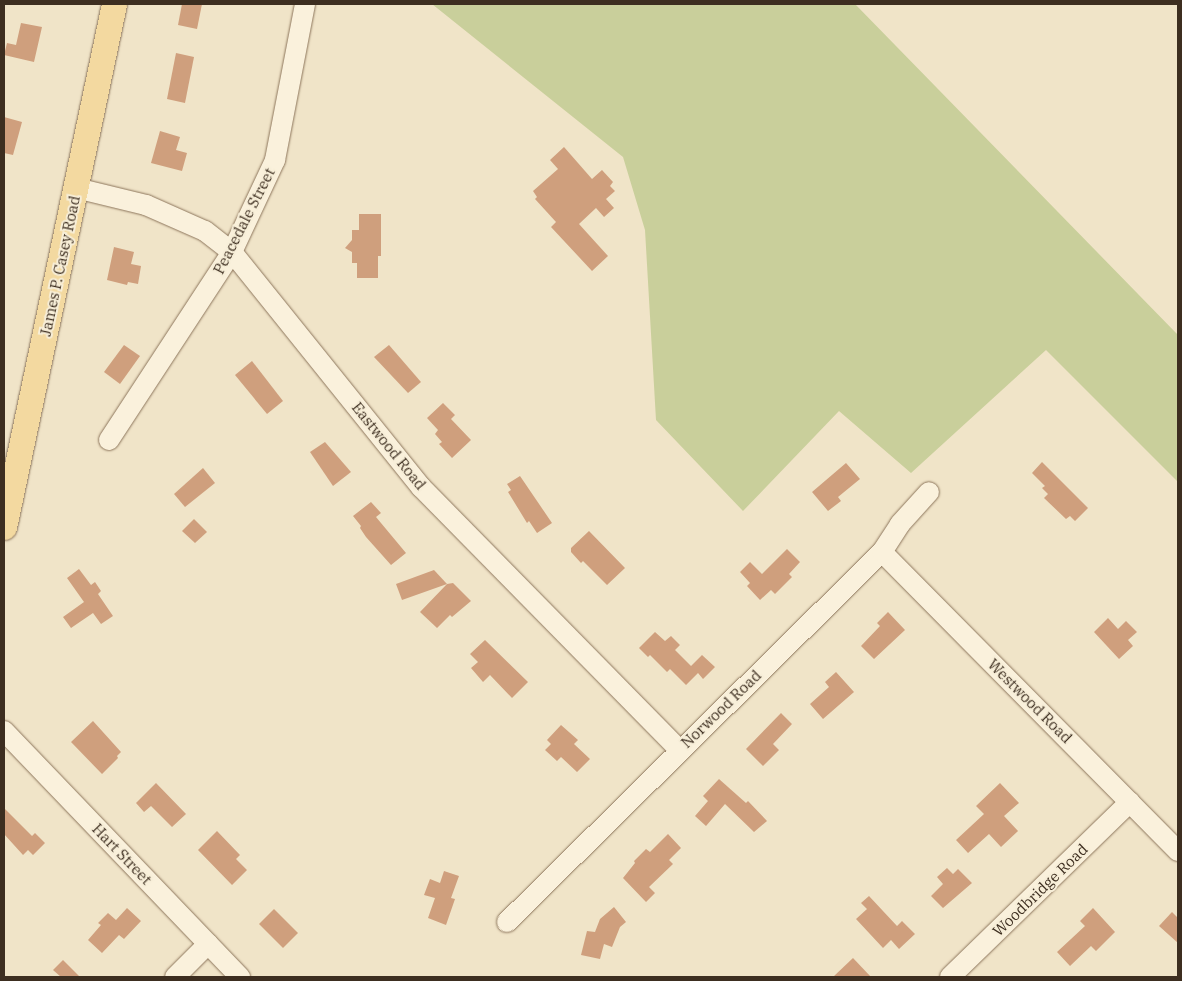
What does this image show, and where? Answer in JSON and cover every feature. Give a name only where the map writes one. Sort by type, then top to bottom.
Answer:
[{"type":"main road","name":"James P. Casey Road","points":[[4,527],[114,4]]},
{"type":"street","name":"Peacedale Street","points":[[109,440],[232,252],[275,160],[305,4]]},
{"type":"street","name":"Eastwood Road","points":[[76,188],[146,205],[206,232],[232,252],[422,487],[679,750]]},
{"type":"street","name":"Norwood Road","points":[[507,922],[679,750],[882,552],[900,524],[929,492]]},
{"type":"street","name":"Westwood Road","points":[[882,552],[1178,851]]},
{"type":"street","name":"Hart Street","points":[[4,731],[240,977]]},
{"type":"street","name":"Woodbridge Road","points":[[950,977],[1130,802]]},
{"type":"street","points":[[175,977],[208,944]]},
{"type":"green space","points":[[432,4],[855,4],[1178,335],[1178,482],[1046,350],[911,473],[839,411],[743,511],[656,420],[645,230],[623,157]]},
{"type":"building","points":[[182,4],[202,4],[197,29],[178,25]]},
{"type":"building","points":[[21,23],[42,27],[34,62],[4,55],[7,43],[16,45]]},
{"type":"building","points":[[176,53],[194,57],[185,103],[167,99]]},
{"type":"building","points":[[4,117],[22,122],[13,155],[4,153]]},
{"type":"building","points":[[160,131],[180,137],[176,150],[187,153],[182,171],[151,163]]},
{"type":"building","points":[[564,147],[592,179],[602,170],[613,182],[610,186],[615,191],[606,199],[614,208],[604,217],[596,208],[579,224],[608,256],[592,271],[551,227],[556,222],[535,199],[537,197],[533,191],[558,169],[550,160]]},
{"type":"building","points":[[359,214],[381,214],[381,256],[378,256],[378,278],[357,278],[357,263],[352,263],[352,252],[345,248],[352,240],[352,230],[359,230]]},
{"type":"building","points":[[114,247],[134,252],[131,264],[141,266],[138,284],[128,282],[127,285],[107,280]]},
{"type":"building","points":[[124,345],[140,356],[120,384],[104,372]]},
{"type":"building","points":[[389,345],[421,382],[408,393],[374,357]]},
{"type":"building","points":[[252,361],[283,401],[267,414],[235,375]]},
{"type":"building","points":[[443,403],[455,415],[451,419],[471,440],[452,458],[439,444],[442,442],[435,434],[438,430],[427,418]]},
{"type":"building","points":[[325,442],[351,472],[333,486],[310,452]]},
{"type":"building","points":[[1042,462],[1088,508],[1075,521],[1070,516],[1066,519],[1044,498],[1048,494],[1042,488],[1045,486],[1032,473]]},
{"type":"building","points":[[846,463],[860,479],[838,497],[841,501],[828,511],[812,492]]},
{"type":"building","points":[[203,468],[215,483],[185,507],[174,494]]},
{"type":"building","points":[[520,476],[552,523],[537,533],[529,521],[527,523],[508,492],[511,490],[507,484]]},
{"type":"building","points":[[371,502],[381,513],[376,517],[406,553],[391,565],[366,537],[360,528],[361,526],[353,516]]},
{"type":"building","points":[[194,519],[207,532],[195,543],[182,531]]},
{"type":"building","points":[[589,531],[625,568],[607,585],[571,552],[571,548]]},
{"type":"building","points":[[787,549],[800,562],[789,574],[792,577],[775,594],[771,590],[760,600],[747,586],[750,583],[740,572],[750,562],[762,574]]},
{"type":"building","points":[[79,569],[91,585],[95,582],[101,591],[98,594],[113,616],[101,624],[93,613],[71,628],[63,617],[84,602],[67,578]]},
{"type":"building","points":[[434,570],[447,584],[402,600],[396,584]]},
{"type":"building","points":[[453,583],[471,601],[452,617],[450,615],[437,628],[420,612],[447,584]]},
{"type":"building","points":[[888,612],[905,630],[874,659],[861,646],[880,626],[877,623]]},
{"type":"building","points":[[1108,618],[1118,629],[1126,621],[1137,632],[1128,640],[1133,646],[1119,659],[1094,632]]},
{"type":"building","points":[[655,632],[665,641],[671,636],[680,645],[675,650],[691,666],[702,655],[715,667],[703,679],[698,673],[686,685],[670,669],[667,672],[650,655],[648,657],[639,648]]},
{"type":"building","points":[[485,640],[528,682],[512,698],[490,675],[483,682],[471,668],[478,662],[470,654]]},
{"type":"building","points":[[836,672],[854,692],[823,719],[810,704],[829,687],[825,682]]},
{"type":"building","points":[[781,713],[792,724],[773,744],[779,750],[763,766],[746,749]]},
{"type":"building","points":[[93,721],[121,752],[117,756],[118,758],[102,774],[71,742]]},
{"type":"building","points":[[561,725],[578,740],[574,744],[590,759],[577,772],[561,757],[557,761],[545,750],[551,744],[547,740]]},
{"type":"building","points":[[719,779],[746,803],[748,801],[767,821],[754,832],[725,804],[706,826],[695,816],[708,801],[703,796]]},
{"type":"building","points":[[156,783],[186,814],[172,827],[151,806],[144,812],[136,803]]},
{"type":"building","points":[[1000,783],[1019,803],[1004,816],[1018,831],[1001,847],[989,834],[968,853],[956,840],[984,814],[976,806]]},
{"type":"building","points":[[4,808],[32,836],[35,833],[45,843],[33,855],[28,850],[23,855],[4,834]]},
{"type":"building","points":[[217,831],[240,855],[236,859],[247,870],[232,885],[198,850]]},
{"type":"building","points":[[668,834],[681,848],[669,860],[673,864],[649,887],[655,893],[646,902],[623,878],[635,863],[634,861],[646,849],[650,852]]},
{"type":"building","points":[[947,868],[953,874],[958,869],[972,883],[943,908],[931,896],[943,884],[937,877]]},
{"type":"building","points":[[444,871],[459,876],[451,898],[455,899],[446,925],[428,918],[435,898],[424,895],[430,879],[440,883]]},
{"type":"building","points":[[869,896],[897,926],[902,921],[915,934],[899,949],[891,940],[883,948],[856,919],[867,909],[861,903]]},
{"type":"building","points":[[614,907],[626,922],[620,927],[612,947],[604,944],[600,959],[581,955],[587,931],[595,932],[600,919]]},
{"type":"building","points":[[127,908],[141,921],[124,939],[119,935],[102,953],[88,940],[101,925],[98,923],[108,913],[116,920]]},
{"type":"building","points":[[1093,908],[1115,932],[1096,951],[1091,946],[1070,966],[1057,952],[1085,926],[1080,921]]},
{"type":"building","points":[[274,909],[298,933],[283,948],[259,924]]},
{"type":"building","points":[[1172,912],[1178,918],[1178,943],[1159,926]]},
{"type":"building","points":[[853,958],[871,977],[833,977]]},
{"type":"building","points":[[63,960],[80,977],[61,977],[53,970]]}]
